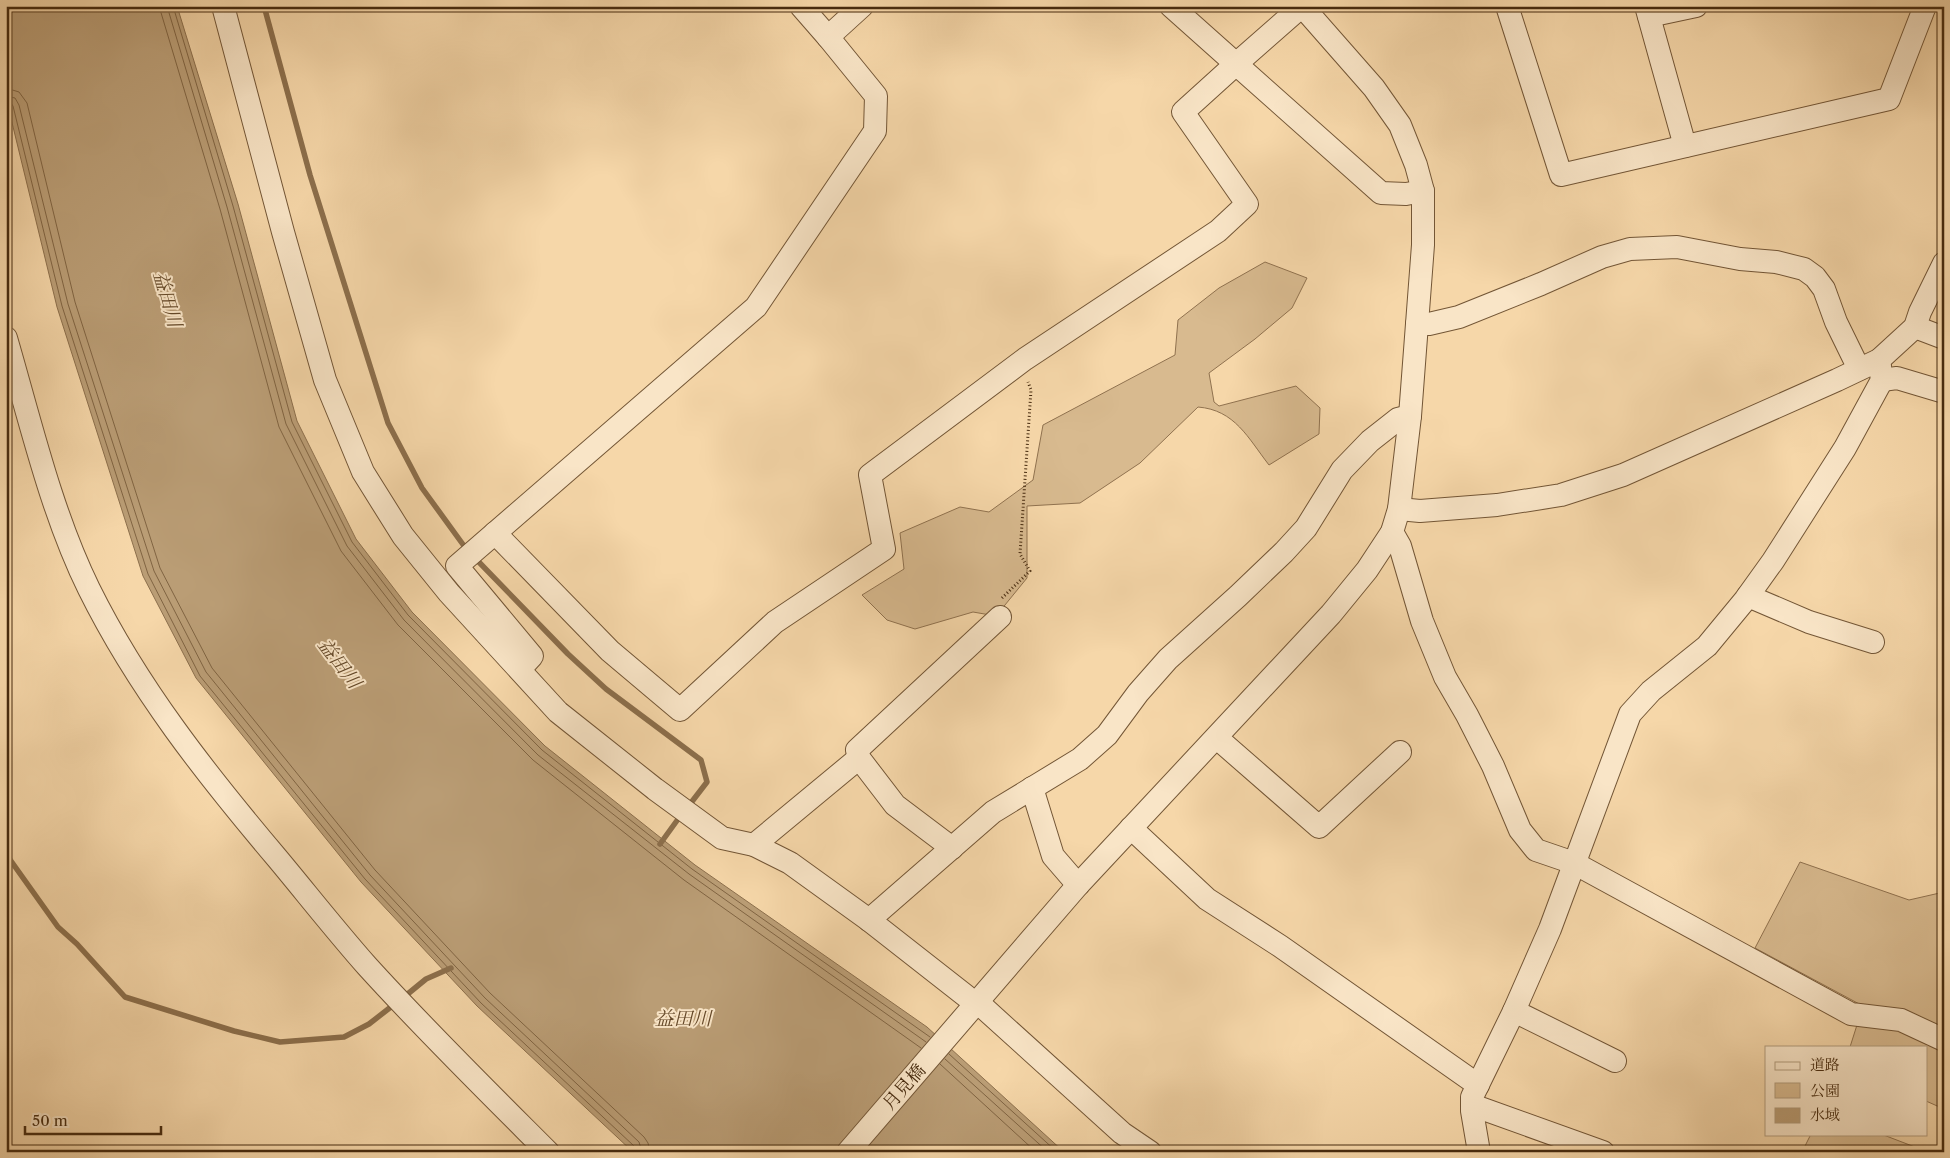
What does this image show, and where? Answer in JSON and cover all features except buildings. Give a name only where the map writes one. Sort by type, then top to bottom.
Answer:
[{"type":"street","points":[[223,6],[283,232],[325,380],[363,472],[403,536],[449,593],[558,712],[655,789],[722,838],[754,845],[790,863],[869,920],[966,996]]},
{"type":"street","points":[[520,669],[532,656],[457,566],[756,307],[875,131],[876,96],[801,6]]},
{"type":"street","points":[[828,37],[862,6]]},
{"type":"street","points":[[1171,6],[1381,193],[1406,194],[1423,191]]},
{"type":"street","points":[[495,533],[610,652],[680,710],[775,622],[884,549],[870,474],[1020,362],[1218,231],[1247,204],[1183,112],[1302,6]]},
{"type":"street","name":"月見橋","points":[[848,1152],[1078,886],[1331,614],[1367,570],[1392,532],[1398,509],[1410,416],[1423,245],[1423,191],[1416,165],[1400,125],[1374,88],[1302,6]]},
{"type":"street","points":[[1685,146],[1648,11],[1696,6]]},
{"type":"street","points":[[1508,7],[1561,175],[1889,99],[1925,6]]},
{"type":"street","points":[[1417,324],[1429,324],[1459,317],[1602,257],[1630,249],[1677,247],[1740,259],[1776,262],[1804,268],[1815,277],[1824,289],[1836,322],[1873,370],[1944,392]]},
{"type":"street","points":[[1398,509],[1420,511],[1497,505],[1561,495],[1623,475],[1873,370],[1915,328],[1920,312],[1944,263]]},
{"type":"street","points":[[1915,328],[1944,338]]},
{"type":"street","points":[[6,338],[65,534],[88,588],[128,662],[174,731],[367,966],[468,1072],[548,1152]]},
{"type":"street","points":[[1479,1152],[1475,1095],[1550,929],[1630,714],[1651,691],[1707,646],[1748,596],[1773,561],[1845,448],[1873,370]]},
{"type":"street","points":[[869,920],[993,812],[1080,759],[1107,735],[1138,693],[1168,659],[1244,589],[1306,528],[1342,470],[1370,441],[1398,419],[1410,416]]},
{"type":"street","points":[[1392,532],[1400,546],[1422,621],[1445,677],[1493,766],[1520,830],[1536,850],[1574,863],[1851,1014],[1901,1020],[1944,1040]]},
{"type":"street","points":[[1748,596],[1809,622],[1873,642]]},
{"type":"street","points":[[952,848],[895,805],[859,758],[857,750],[1000,617]]},
{"type":"street","points":[[1217,738],[1319,828],[1400,752]]},
{"type":"street","points":[[754,845],[859,758]]},
{"type":"street","points":[[1032,788],[1053,856],[1078,886]]},
{"type":"street","points":[[1131,828],[1207,899],[1280,946],[1475,1095],[1602,1152]]},
{"type":"street","points":[[985,1010],[1122,1133],[1150,1152]]},
{"type":"street","points":[[1514,1011],[1615,1061]]},
{"type":"path","points":[[1000,617],[1000,600],[1030,571],[1020,554],[1032,390],[1020,362]]},
{"type":"green space","points":[[1265,262],[1307,278],[1292,308],[1255,339],[1209,373],[1214,402],[1219,406],[1296,386],[1320,408],[1319,434],[1269,465],[1240,427],[1222,414],[1211,409],[1198,407],[1140,463],[1080,503],[1027,506],[1027,578],[996,616],[973,612],[915,629],[887,620],[862,595],[904,569],[900,533],[960,507],[989,512],[1033,480],[1043,425],[1175,355],[1178,320],[1219,288]]},
{"type":"green space","points":[[1800,862],[1909,900],[1944,892],[1944,1109],[1928,1102],[1928,1046],[1850,1046],[1863,1006],[1755,948]]},
{"type":"green space","points":[[1810,1136],[1886,1136],[1928,1152],[1802,1152]]},
{"type":"water","name":"益田川","points":[[6,6],[177,6],[238,204],[297,421],[356,539],[412,612],[545,746],[695,865],[927,1027],[1064,1152],[633,1152],[477,1006],[361,882],[196,678],[143,576],[57,307],[6,98]]},
{"type":"waterway","points":[[264,6],[310,175],[388,423],[422,488],[467,550]]},
{"type":"waterway","points":[[474,557],[568,654],[606,689],[701,760],[707,782],[687,808]]},
{"type":"waterway","points":[[660,844],[681,815]]},
{"type":"waterway","points":[[6,854],[58,927],[77,944],[125,997],[234,1031],[280,1042],[344,1037],[369,1024],[396,1003]]},
{"type":"waterway","points":[[404,997],[426,979],[451,968]]}]
